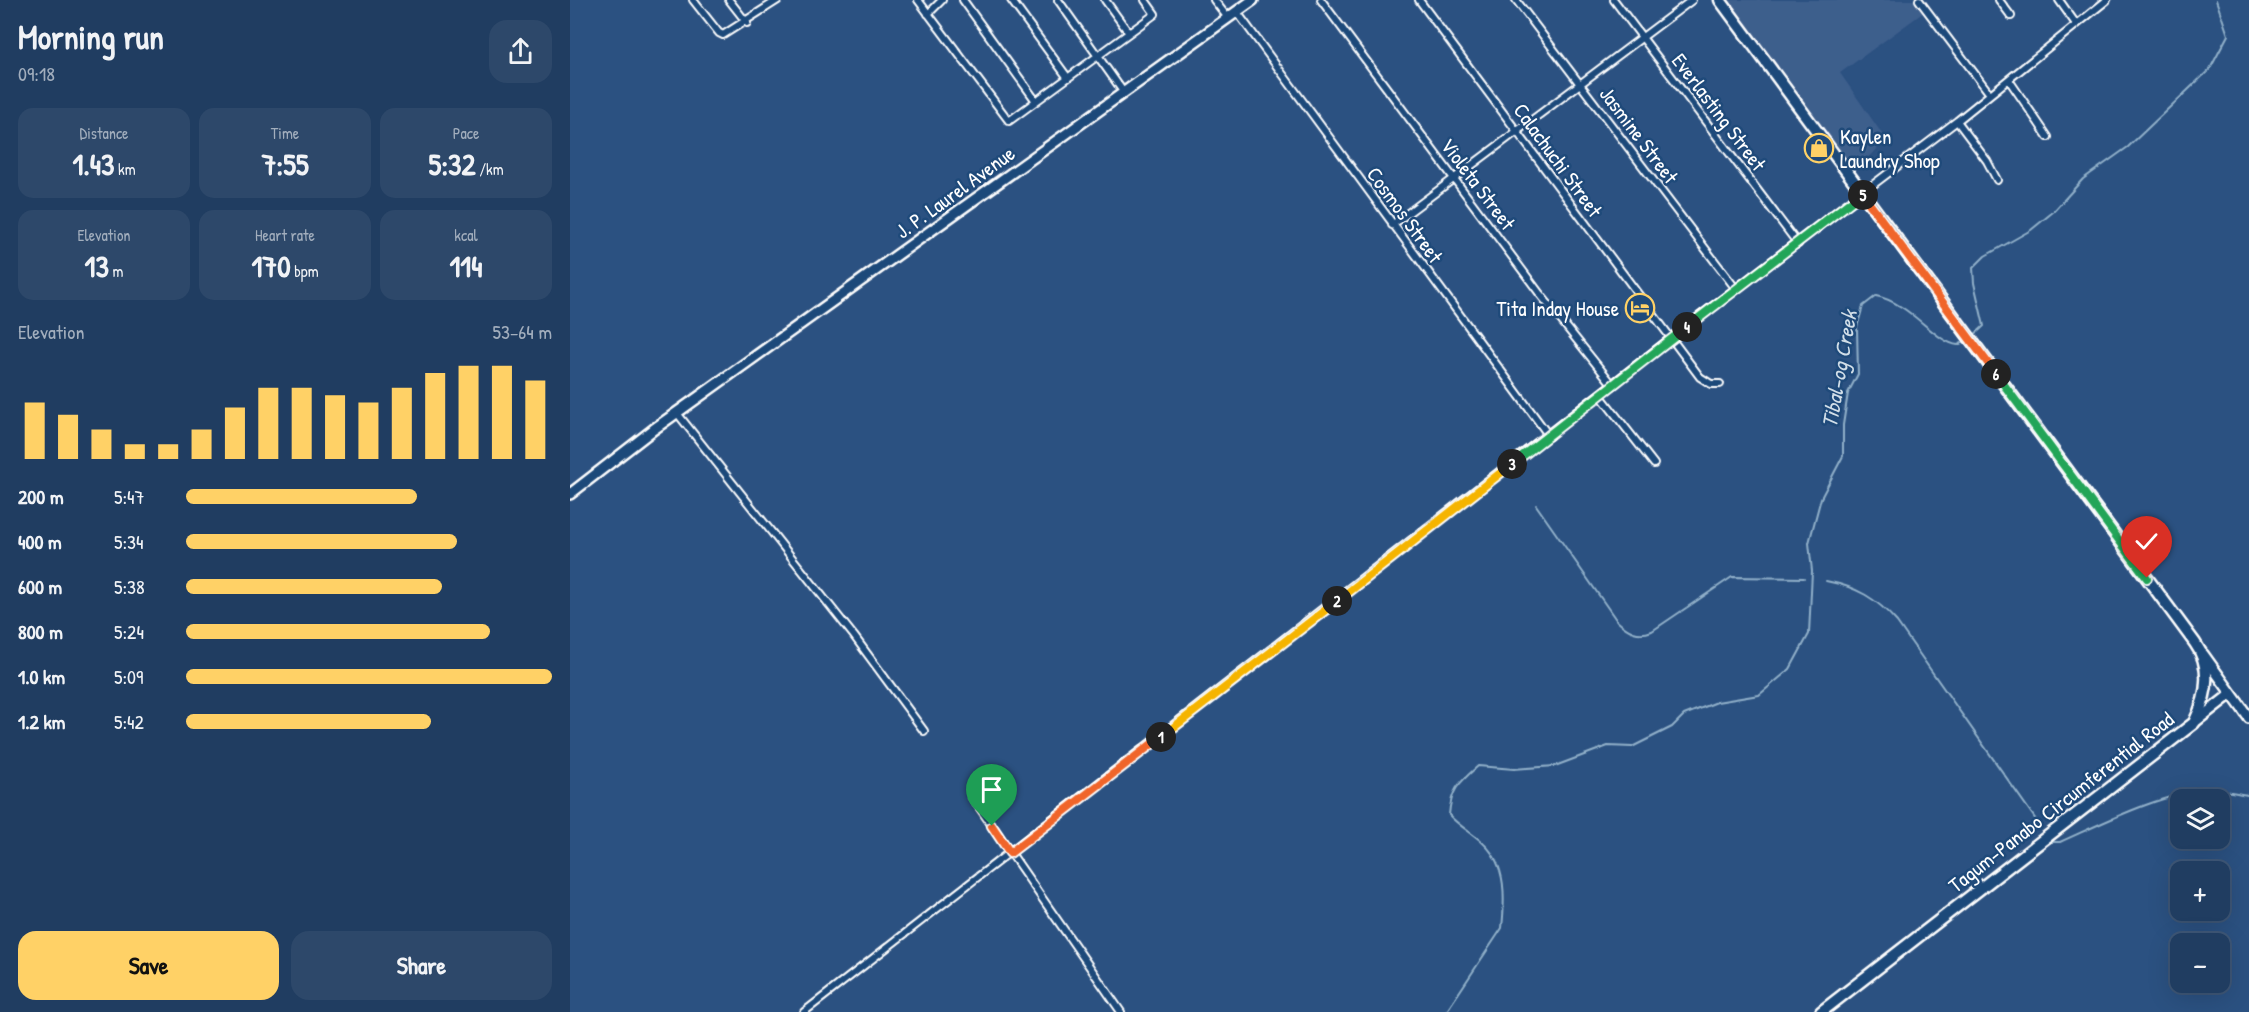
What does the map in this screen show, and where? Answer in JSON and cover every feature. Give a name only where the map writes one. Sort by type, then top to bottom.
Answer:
[{"type":"main road","name":"Tagum-Panabo Circumferential Road","points":[[1720,0],[2200,651],[2207,687],[2194,723],[1821,1012]]},
{"type":"street","points":[[693,0],[721,35],[729,34],[747,23],[768,3],[778,0]]},
{"type":"street","points":[[729,0],[747,23]]},
{"type":"street","points":[[918,0],[1009,121],[1155,14],[1145,0]]},
{"type":"street","points":[[928,14],[942,0]]},
{"type":"street","points":[[963,0],[1036,101]]},
{"type":"street","points":[[1011,0],[1068,78]]},
{"type":"street","points":[[1058,0],[1124,93]]},
{"type":"street","points":[[1105,0],[1129,33]]},
{"type":"street","points":[[1214,0],[1228,18]]},
{"type":"street","name":"J. P. Laurel Avenue","points":[[570,494],[677,412],[1253,0]]},
{"type":"street","name":"Violeta Street","points":[[1321,0],[1540,294],[1613,385]]},
{"type":"street","name":"Calachuchi Street","points":[[1419,0],[1700,377],[1711,384],[1720,384]]},
{"type":"street","name":"Jasmine Street","points":[[1516,0],[1736,289]]},
{"type":"street","name":"Everlasting Street","points":[[1614,0],[1798,244]]},
{"type":"street","points":[[1392,225],[1692,0]]},
{"type":"street","points":[[1919,0],[1990,94]]},
{"type":"street","points":[[1999,0],[2011,16]]},
{"type":"street","points":[[2059,0],[2076,24]]},
{"type":"street","points":[[804,1012],[1549,436],[1671,338],[1798,244],[1957,121],[2107,0]]},
{"type":"street","name":"Cosmos Street","points":[[1237,12],[1549,436]]},
{"type":"street","points":[[2009,80],[2048,137]]},
{"type":"street","points":[[1957,121],[1987,161],[1997,180]]},
{"type":"street","points":[[1600,395],[1654,464]]},
{"type":"street","points":[[677,412],[854,636],[924,731]]},
{"type":"street","points":[[2200,651],[2249,718]]},
{"type":"street","points":[[2194,723],[2231,694]]},
{"type":"street","points":[[972,797],[1121,1012]]},
{"type":"shaded area","points":[[1727,0],[1915,0],[1924,12],[1840,73],[1887,141],[1854,169]]},
{"type":"waterway","name":"Tibal-og Creek","points":[[1972,337],[1984,326],[1974,283],[1973,268],[1985,256],[2031,230],[2053,212],[2083,179],[2128,147],[2210,69],[2228,35],[2216,0]]},
{"type":"waterway","name":"Tibal-og Creek","points":[[1446,1012],[1502,928],[1503,917],[1503,883],[1497,862],[1484,844],[1449,815],[1454,793],[1461,782],[1478,766],[1514,769],[1555,766],[1608,746],[1632,747],[1672,727],[1684,715],[1717,702],[1759,695],[1790,669],[1809,634],[1812,571],[1809,543],[1821,498],[1843,456],[1843,425],[1848,393],[1858,374],[1857,327],[1863,306],[1876,296],[1889,300],[1949,343],[1958,345],[1968,340]]},
{"type":"waterway","points":[[1536,505],[1617,621],[1633,632],[1652,631],[1732,577],[1804,578]]},
{"type":"waterway","points":[[1826,581],[1857,590],[1881,606],[1897,622],[2041,827]]},
{"type":"waterway","points":[[2052,842],[2060,842],[2153,802],[2173,796],[2215,790],[2247,795]]},
{"type":"place","name":"Kaylen Laundry Shop","points":[[1819,148]]},
{"type":"place","name":"Tita Inday House","points":[[1640,308]]},
{"type":"route","points":[[992,826],[1010,853],[1480,490],[1671,338],[1798,244],[1862,193],[2147,578]]}]
